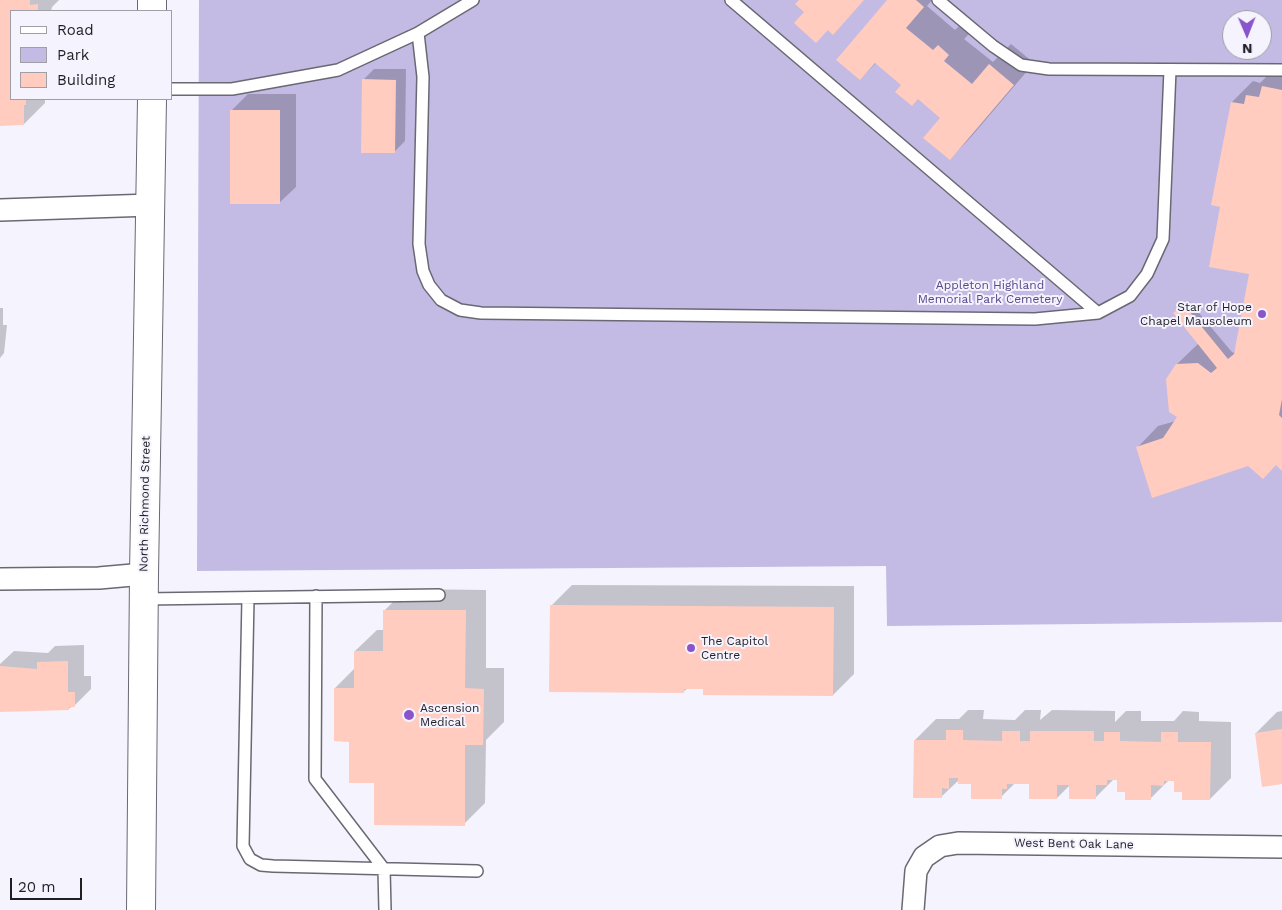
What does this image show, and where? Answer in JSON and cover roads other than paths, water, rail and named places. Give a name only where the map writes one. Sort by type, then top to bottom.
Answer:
[{"type":"main road","name":"North Richmond Street","points":[[141,910],[152,100]]},
{"type":"street","points":[[0,210],[151,205]]},
{"type":"street","points":[[0,579],[99,578],[144,586]]},
{"type":"street","name":"West Bent Oak Lane","points":[[913,910],[916,871],[924,857],[940,846],[958,843],[1282,847]]},
{"type":"lane","points":[[172,89],[232,88],[338,70],[418,33],[473,0]]},
{"type":"lane","points":[[731,0],[1098,314]]},
{"type":"lane","points":[[938,0],[993,46],[1021,65],[1049,69],[1282,70]]},
{"type":"lane","points":[[418,33],[423,77],[418,244],[423,271],[429,286],[441,300],[460,310],[1035,319],[1098,314],[1130,296],[1147,274],[1163,239],[1170,70]]},
{"type":"lane","points":[[144,586],[248,598],[440,595]]},
{"type":"lane","points":[[316,596],[315,778],[384,869],[385,910]]},
{"type":"lane","points":[[248,598],[243,846],[250,859],[261,865],[477,871]]},
{"type":"place","name":"Star of Hope Chapel Mausoleum","points":[[1262,314]]},
{"type":"place","name":"The Capitol Centre","points":[[691,648]]},
{"type":"place","name":"Ascension Medical","points":[[409,715]]},
{"type":"park label","name":"Appleton Highland Memorial Park Cemetery","points":[[990,292]]}]
